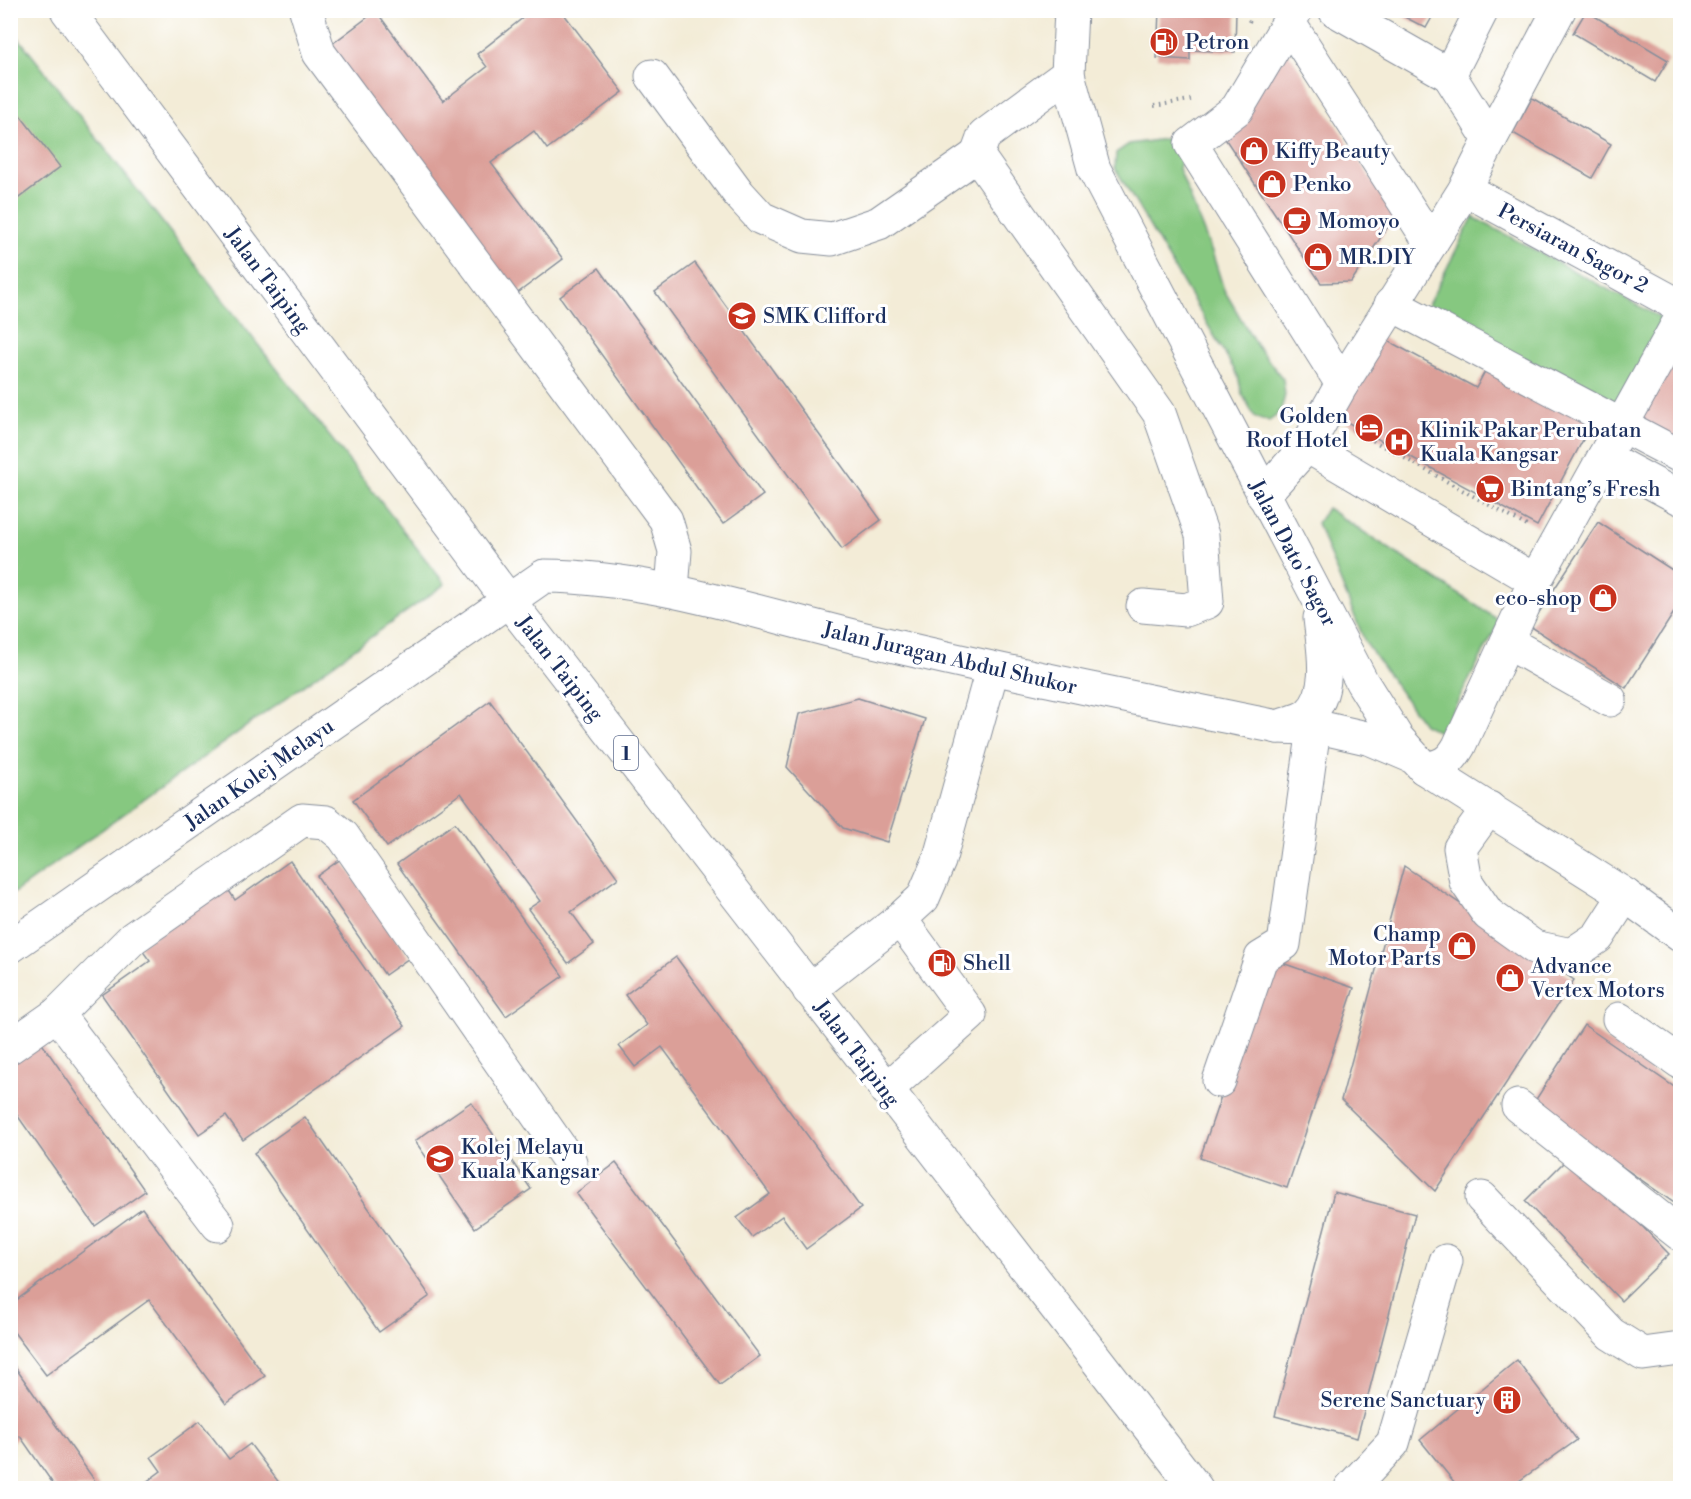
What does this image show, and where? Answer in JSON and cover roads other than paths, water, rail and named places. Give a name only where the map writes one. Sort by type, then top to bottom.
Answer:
[{"type":"main road","name":"Jalan Taiping","points":[[67,10],[508,600],[1196,1488]]},
{"type":"main road","points":[[306,10],[319,53],[666,520],[675,551],[672,590]]},
{"type":"main road","name":"Jalan Dato' Sagor","points":[[1071,10],[1068,74],[1094,169],[1319,604],[1362,682],[1411,754],[1489,808],[1625,895],[1680,935]]},
{"type":"main road","points":[[1335,10],[1449,75],[1490,140]]},
{"type":"main road","points":[[1449,75],[1482,10]]},
{"type":"main road","points":[[1263,495],[1306,446],[1391,304],[1465,189],[1559,10]]},
{"type":"main road","points":[[1342,384],[1191,144],[1237,110],[1292,17],[1431,243]]},
{"type":"main road","points":[[652,76],[739,194],[761,218],[802,236],[832,238],[879,223],[977,155],[984,136],[1068,74]]},
{"type":"main road","points":[[977,155],[1159,413],[1202,535],[1207,602],[1186,610],[1143,606]]},
{"type":"main road","name":"Persiaran Sagor 2","points":[[1465,189],[1680,306]]},
{"type":"main road","points":[[1391,304],[1680,456]]},
{"type":"main road","points":[[1219,1081],[1261,958],[1284,944],[1320,728],[1371,739],[1440,767],[1452,759],[1534,581],[1680,320]]},
{"type":"main road","points":[[1306,446],[1529,577]]},
{"type":"main road","points":[[1604,457],[1680,498]]},
{"type":"main road","name":"Jalan Juragan Abdul Shukor","points":[[508,600],[544,576],[588,576],[672,590],[992,670],[1278,727],[1320,728],[1360,722]]},
{"type":"main road","name":"Jalan Kolej Melayu","points":[[10,947],[508,600]]},
{"type":"main road","points":[[1278,727],[1307,715],[1321,699],[1325,666],[1319,604]]},
{"type":"main road","points":[[1507,642],[1610,700]]},
{"type":"main road","points":[[809,990],[900,919],[923,898],[939,861],[992,670]]},
{"type":"main road","points":[[1362,682],[1364,708],[1360,722],[1411,754]]},
{"type":"main road","points":[[1489,808],[1460,848],[1466,882],[1488,914],[1534,947],[1571,955],[1598,937],[1625,895]]},
{"type":"main road","points":[[10,1047],[57,1014],[133,938],[302,820],[326,822],[343,836],[570,1162]]},
{"type":"main road","points":[[886,1090],[970,1014],[900,919]]},
{"type":"main road","points":[[57,1014],[218,1225]]},
{"type":"main road","points":[[1619,1019],[1680,1062]]},
{"type":"main road","points":[[1518,1106],[1680,1234]]},
{"type":"main road","points":[[1482,1198],[1611,1334],[1643,1354],[1680,1349]]},
{"type":"main road","points":[[1351,1488],[1394,1443],[1446,1261]]},
{"type":"place","name":"Petron","points":[[1164,42]]},
{"type":"place","name":"Kiffy Beauty","points":[[1254,151]]},
{"type":"place","name":"Penko","points":[[1272,184]]},
{"type":"place","name":"Momoyo","points":[[1297,221]]},
{"type":"place","name":"MR.DIY","points":[[1318,257]]},
{"type":"place","name":"SMK Clifford","points":[[742,316]]},
{"type":"place","name":"Golden Roof Hotel","points":[[1369,428]]},
{"type":"place","name":"Klinik Pakar Perubatan Kuala Kangsar","points":[[1399,442]]},
{"type":"place","name":"Bintang’s Fresh","points":[[1490,489]]},
{"type":"place","name":"eco-shop","points":[[1603,598]]},
{"type":"place","name":"Champ Motor Parts","points":[[1462,946]]},
{"type":"place","name":"Shell","points":[[942,963]]},
{"type":"place","name":"Advance Vertex Motors","points":[[1510,978]]},
{"type":"place","name":"Kolej Melayu Kuala Kangsar","points":[[440,1159]]},
{"type":"place","name":"Serene Sanctuary","points":[[1507,1400]]}]
